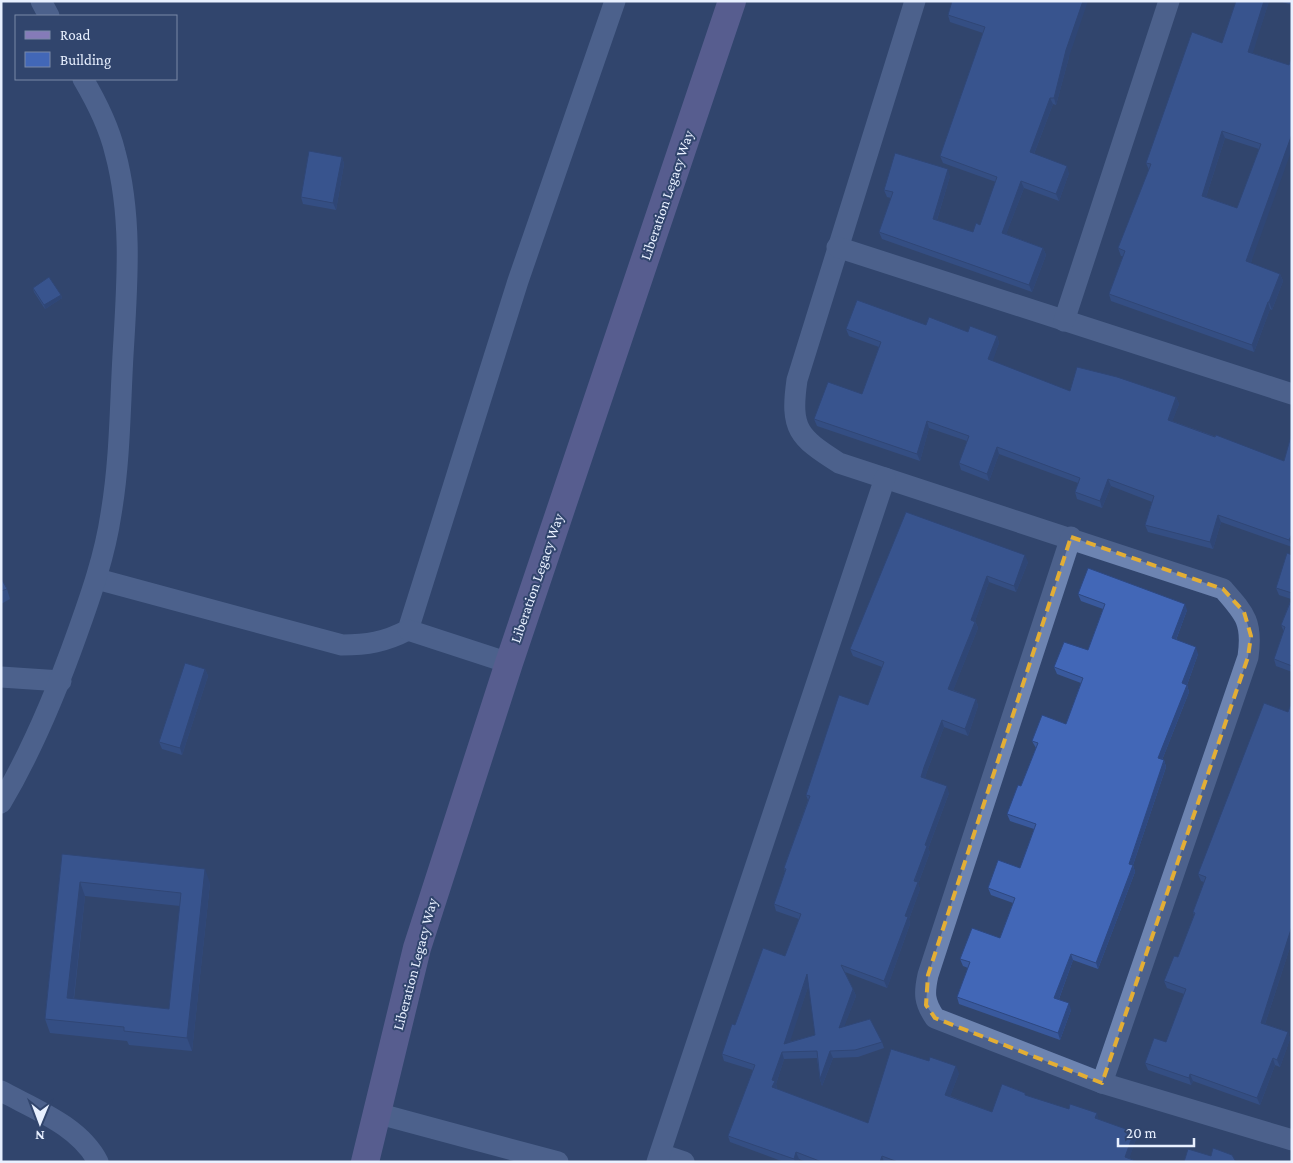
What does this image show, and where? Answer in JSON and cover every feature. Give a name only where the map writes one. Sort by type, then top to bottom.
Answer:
[{"type":"main road","name":"Liberation Legacy Way","points":[[365,1162],[417,948],[509,663],[732,1]]},
{"type":"street","points":[[41,1],[48,15]]},
{"type":"street","points":[[408,630],[518,281],[615,1]]},
{"type":"street","points":[[915,1],[797,380],[793,404],[798,430],[812,446],[839,463],[1071,537],[1223,589],[1244,612],[1251,636],[1248,657],[1102,1083]]},
{"type":"street","points":[[1064,321],[1169,1]]},
{"type":"street","points":[[1,803],[24,764],[61,680],[97,579],[111,515],[118,462],[128,262],[125,203],[115,151],[95,100],[84,80]]},
{"type":"street","points":[[837,247],[1064,321],[1290,388]]},
{"type":"street","points":[[684,1162],[658,1158],[885,478]]},
{"type":"street","points":[[1071,537],[924,992],[926,1005],[935,1018],[1102,1083],[1292,1140]]},
{"type":"street","points":[[97,579],[342,645],[366,645],[388,640],[408,630],[509,663]]},
{"type":"street","points":[[1,677],[61,680]]},
{"type":"street","points":[[1,1091],[63,1125],[94,1154],[98,1162]]},
{"type":"street","points":[[376,1113],[558,1162]]},
{"type":"highlighted area","points":[[1071,537],[1223,589],[1244,612],[1251,636],[1248,657],[1102,1083],[935,1018],[926,1005],[928,975]]},
{"type":"building","points":[[952,1],[1083,1],[1066,50],[1054,98],[1050,98],[1030,152],[1067,166],[1056,194],[1021,181],[1002,233],[1043,248],[1029,285],[879,232],[893,192],[884,190],[895,153],[948,169],[933,219],[973,232],[976,223],[980,225],[997,177],[940,156],[985,27],[948,15]]},
{"type":"building","points":[[1236,1],[1264,1],[1248,52],[1289,65],[1292,55],[1292,134],[1246,261],[1280,274],[1252,345],[1109,294],[1125,251],[1118,248],[1151,164],[1146,163],[1192,32],[1222,43]],"holes":[[[1222,131],[1261,144],[1237,208],[1202,196]]]},
{"type":"building","points":[[309,151],[342,157],[333,203],[301,197]]},
{"type":"building","points":[[49,277],[61,295],[44,305],[33,288]]},
{"type":"building","points":[[857,300],[926,325],[929,317],[968,332],[970,326],[997,336],[988,359],[1070,391],[1077,367],[1117,377],[1176,397],[1168,420],[1215,437],[1216,435],[1284,461],[1291,436],[1292,534],[1289,540],[1218,515],[1210,542],[1145,525],[1154,496],[1108,479],[1100,501],[1075,492],[1080,478],[997,447],[987,474],[959,463],[969,436],[927,421],[917,454],[814,419],[828,382],[862,394],[881,342],[846,329]]},
{"type":"building","points":[[906,512],[1025,555],[1014,586],[987,576],[971,620],[975,622],[948,689],[976,699],[965,729],[942,720],[924,767],[921,777],[947,786],[914,881],[918,882],[905,916],[908,917],[884,981],[841,965],[853,989],[839,1028],[870,1019],[882,1042],[855,1050],[830,1051],[820,1079],[817,1051],[782,1052],[772,1080],[775,1081],[772,1087],[868,1123],[891,1049],[929,1061],[930,1057],[956,1066],[945,1095],[992,1112],[1002,1084],[1025,1093],[1025,1095],[1069,1109],[1070,1104],[1097,1113],[1095,1118],[1134,1132],[1125,1157],[1138,1162],[898,1162],[882,1156],[880,1162],[822,1162],[796,1152],[794,1159],[728,1136],[755,1065],[722,1054],[732,1024],[735,1025],[763,948],[785,956],[801,914],[774,904],[786,869],[784,868],[810,796],[806,795],[839,695],[868,705],[884,662],[850,649]],"holes":[[[807,974],[815,1035],[784,1044]]]},
{"type":"building","points":[[1287,553],[1292,555],[1292,593],[1276,588]]},
{"type":"building","points":[[1088,568],[1185,604],[1172,638],[1196,647],[1182,683],[1187,685],[1158,758],[1164,760],[1129,864],[1133,865],[1096,963],[1071,954],[1054,998],[1069,1003],[1058,1033],[957,997],[970,962],[960,959],[972,928],[1000,938],[1015,898],[988,888],[998,860],[1020,868],[1036,824],[1007,814],[1018,785],[1021,786],[1038,743],[1032,741],[1042,715],[1066,724],[1083,678],[1054,667],[1064,642],[1088,650],[1105,604],[1078,594]]},
{"type":"building","points":[[1,578],[7,589],[1,591]]},
{"type":"building","points":[[1292,598],[1292,666],[1274,659],[1285,627],[1281,625]]},
{"type":"building","points":[[185,663],[205,669],[180,748],[159,742]]},
{"type":"building","points":[[1292,701],[1292,926],[1261,1023],[1288,1032],[1277,1060],[1273,1058],[1257,1098],[1190,1074],[1189,1078],[1145,1063],[1154,1038],[1166,1042],[1186,989],[1164,981],[1174,956],[1178,957],[1195,913],[1193,912],[1206,877],[1198,874],[1264,703],[1288,712]]},
{"type":"building","points":[[62,854],[205,869],[187,1038],[124,1031],[124,1027],[45,1019]],"holes":[[[80,882],[181,893],[169,1009],[67,998]]]},
{"type":"building","points":[[1213,1148],[1232,1155],[1236,1162],[1184,1162],[1188,1149],[1211,1156]]}]
